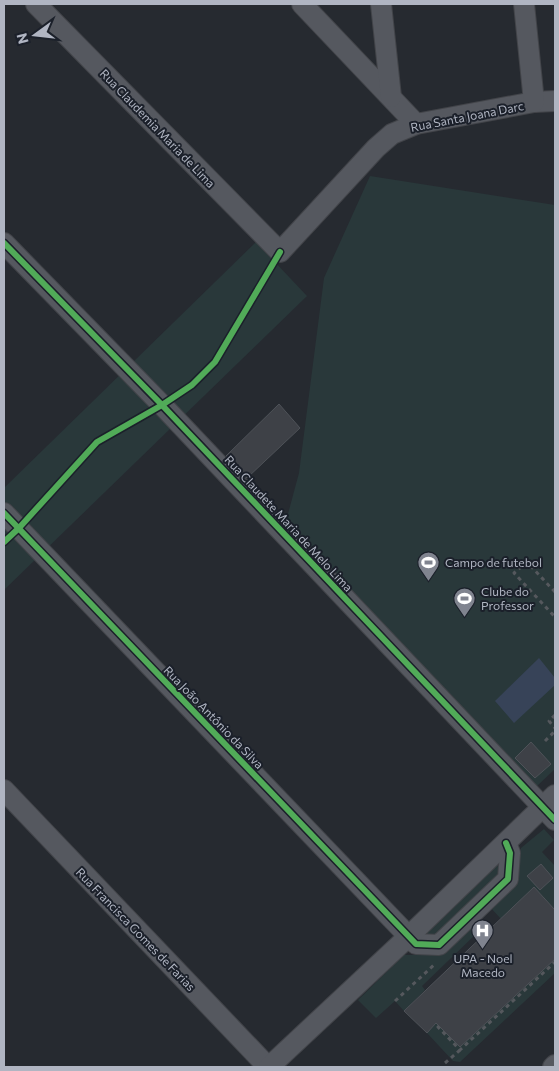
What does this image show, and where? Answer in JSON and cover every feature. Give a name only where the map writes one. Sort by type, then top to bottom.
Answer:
[{"type":"street","name":"Rua Claudemia Maria de Lima","points":[[36,4],[280,252]]},
{"type":"street","points":[[302,4],[416,124]]},
{"type":"street","points":[[381,4],[391,97]]},
{"type":"street","points":[[524,4],[534,102]]},
{"type":"street","name":"Rua Santa Joana Darc","points":[[280,252],[376,148],[392,134],[416,124],[534,102],[555,101]]},
{"type":"street","name":"Rua Claudete Maria de Melo Lima","points":[[4,243],[551,807]]},
{"type":"street","name":"Rua João Antônio da Silva","points":[[4,512],[408,937]]},
{"type":"street","name":"Rua Francisca Gomes de Farias","points":[[4,790],[268,1067]]},
{"type":"street","points":[[268,1067],[506,843],[551,807]]},
{"type":"street","points":[[408,937],[416,944],[439,945],[508,879],[510,853],[506,843]]},
{"type":"path","points":[[555,592],[527,562],[514,573],[555,618]]},
{"type":"path","points":[[545,741],[555,730],[549,722],[555,715]]},
{"type":"path","points":[[445,1063],[555,962]]},
{"type":"path","points":[[439,1026],[460,1050]]},
{"type":"shaded area","points":[[370,176],[555,205],[555,769],[537,786],[285,525],[299,473],[324,278]]},
{"type":"shaded area","points":[[256,242],[307,296],[4,590],[4,488]]},
{"type":"shaded area","points":[[544,829],[554,840],[542,852],[555,866],[555,910],[534,887],[501,919],[490,907],[517,880],[521,848]]},
{"type":"shaded area","points":[[510,853],[510,872],[439,945],[416,944]]},
{"type":"shaded area","points":[[468,926],[477,933],[422,986],[425,990],[404,1011],[395,1001],[376,1018],[358,1000],[404,955],[435,955]]},
{"type":"shaded area","points":[[555,959],[555,973],[460,1062],[453,1061],[427,1033],[436,1023],[460,1047]]},
{"type":"water","points":[[539,658],[555,678],[555,685],[514,723],[495,701]]},
{"type":"building","points":[[279,404],[300,428],[247,478],[226,456]]},
{"type":"building","points":[[531,742],[551,764],[535,778],[515,758]]},
{"type":"building","points":[[541,864],[553,878],[540,890],[527,876]]},
{"type":"building","points":[[534,887],[555,910],[555,959],[460,1047],[436,1023],[427,1033],[404,1011]]},
{"type":"cycle path","points":[[4,243],[162,405],[555,820]]},
{"type":"cycle path","points":[[4,542],[97,442],[162,405],[192,385],[215,362],[280,252]]},
{"type":"cycle path","points":[[4,513],[416,944],[439,945],[508,879],[510,853],[506,843]]},
{"type":"place","name":"Campo de futebol","points":[[429,581]]},
{"type":"place","name":"Clube do Professor","points":[[465,617]]},
{"type":"place","name":"UPA - Noel Macedo","points":[[483,950]]}]
